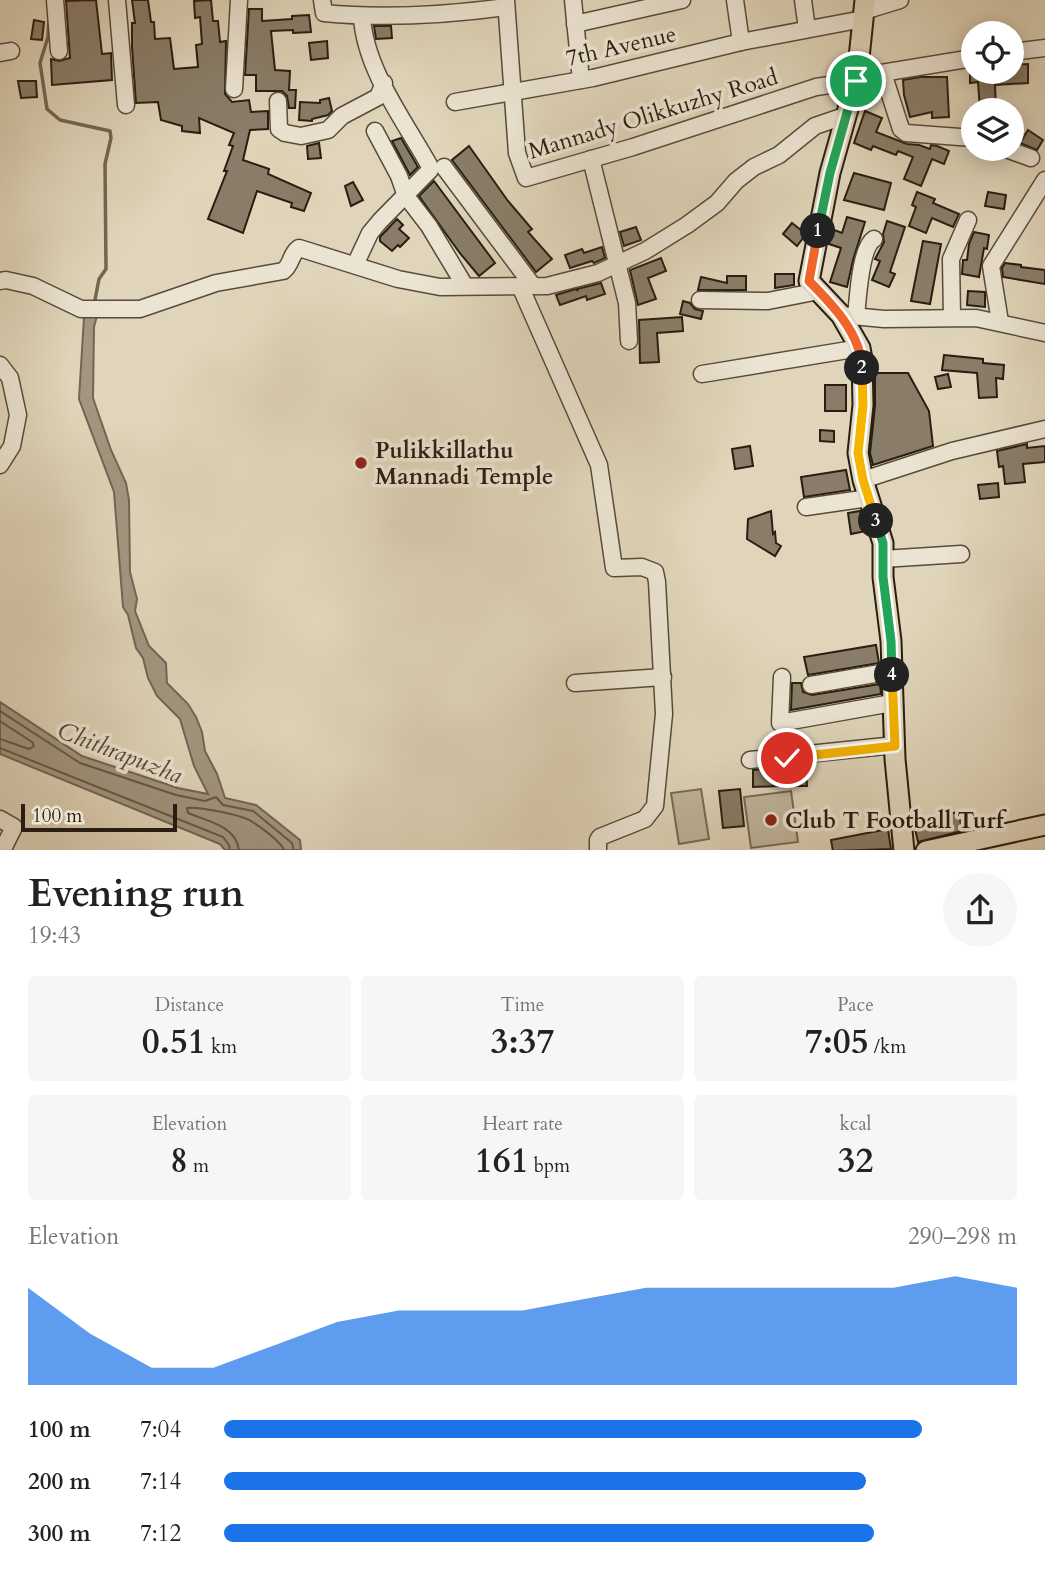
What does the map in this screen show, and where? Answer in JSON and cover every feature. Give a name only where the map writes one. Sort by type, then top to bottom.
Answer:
[{"type":"main road","points":[[864,10],[857,79],[830,173],[809,281],[848,315],[860,348],[863,405],[858,453],[883,543],[904,850]]},
{"type":"main road","points":[[926,850],[1045,825]]},
{"type":"street","points":[[55,0],[59,51]]},
{"type":"street","points":[[117,0],[126,105]]},
{"type":"street","points":[[234,89],[239,0]]},
{"type":"street","points":[[322,0],[324,13],[362,17],[456,14],[506,4],[513,90],[455,102]]},
{"type":"street","points":[[573,0],[581,80]]},
{"type":"street","points":[[575,24],[631,6],[682,0]]},
{"type":"street","points":[[735,0],[741,41]]},
{"type":"street","points":[[803,0],[807,29]]},
{"type":"street","name":"7th Avenue","points":[[513,90],[581,80],[741,41],[807,29],[900,0]]},
{"type":"street","points":[[355,265],[370,233],[430,170],[371,59],[363,36],[362,17]]},
{"type":"street","points":[[1024,51],[1045,48]]},
{"type":"street","name":"Mannady Olikkuzhy Road","points":[[513,90],[517,153],[526,178],[816,88],[961,60]]},
{"type":"street","points":[[883,73],[901,129],[906,133],[961,137]]},
{"type":"street","points":[[278,102],[279,129],[301,136],[328,130],[342,116],[378,97],[384,83]]},
{"type":"street","points":[[0,281],[33,286],[63,302],[96,309],[140,309],[216,283],[283,271],[289,268],[293,252],[299,248],[440,287],[547,286],[598,273],[645,251],[717,203],[736,181],[754,167],[779,155],[815,126],[847,115]]},
{"type":"street","points":[[375,131],[399,176],[406,196],[429,226],[465,286]]},
{"type":"street","points":[[1024,155],[1031,158]]},
{"type":"street","points":[[592,159],[627,303],[629,341]]},
{"type":"street","points":[[444,167],[526,286],[599,465],[614,568],[642,567],[656,576],[664,734],[655,806],[645,819],[600,837],[598,850]]},
{"type":"street","points":[[1000,322],[991,266],[1045,180]]},
{"type":"street","points":[[952,317],[951,259],[968,220]]},
{"type":"street","points":[[874,239],[865,255],[848,315],[884,319],[976,318],[1045,332]]},
{"type":"street","points":[[700,300],[768,301],[819,291]]},
{"type":"street","points":[[702,374],[860,348]]},
{"type":"street","points":[[0,365],[10,378],[18,415],[12,446],[0,465]]},
{"type":"street","points":[[806,508],[866,489],[952,452],[1045,429]]},
{"type":"street","points":[[883,559],[961,554]]},
{"type":"street","points":[[811,685],[892,671]]},
{"type":"street","points":[[575,684],[663,677]]},
{"type":"street","points":[[782,677],[780,723],[892,703]]},
{"type":"street","points":[[750,760],[895,746]]},
{"type":"street","points":[[0,819],[14,827],[2,850]]},
{"type":"shaded area","points":[[701,789],[709,839],[679,844],[671,793]]},
{"type":"shaded area","name":"Club T Football Turf","points":[[791,791],[798,842],[751,848],[744,797]]},
{"type":"water","points":[[98,312],[94,327],[93,398],[126,483],[129,500],[130,572],[137,599],[135,611],[149,646],[166,663],[167,683],[188,704],[196,717],[205,751],[225,798],[256,805],[300,840],[301,850],[225,850],[220,844],[0,754],[0,702],[82,756],[178,788],[208,794],[194,766],[180,719],[157,696],[148,678],[123,607],[114,492],[79,399],[84,317]]},
{"type":"building","points":[[96,0],[102,54],[111,53],[112,80],[52,85],[51,59],[59,61],[70,58],[66,1]]},
{"type":"building","points":[[132,0],[148,0],[155,39],[170,38],[174,69],[198,67],[196,45],[202,44],[200,17],[195,18],[194,1],[211,0],[213,21],[218,21],[220,42],[226,41],[225,94],[232,102],[249,100],[251,112],[268,111],[268,129],[250,130],[243,160],[269,169],[268,174],[311,193],[304,211],[291,207],[292,203],[257,191],[243,233],[208,219],[227,171],[224,171],[233,146],[229,145],[234,133],[199,118],[200,133],[182,131],[182,126],[161,120],[158,102],[136,103],[132,47],[132,23],[135,23]]},
{"type":"building","points":[[249,9],[262,9],[262,21],[309,15],[311,32],[271,31],[275,70],[290,71],[289,90],[296,90],[295,108],[289,108],[287,96],[282,91],[256,91],[256,75],[245,75]]},
{"type":"building","points":[[34,20],[44,22],[42,40],[31,39]]},
{"type":"building","points":[[374,26],[391,26],[392,38],[376,39]]},
{"type":"building","points":[[327,41],[328,58],[311,60],[309,43]]},
{"type":"building","points":[[1024,64],[1028,64],[1028,83],[1024,83]]},
{"type":"building","points":[[947,77],[949,117],[932,118],[932,112],[910,117],[903,80]]},
{"type":"building","points":[[18,81],[36,81],[37,97],[21,98]]},
{"type":"building","points":[[978,84],[1012,84],[995,85],[996,98],[979,98]]},
{"type":"building","points":[[329,98],[332,111],[328,115],[312,121],[299,120],[300,102],[320,103],[320,100]]},
{"type":"building","points":[[865,111],[882,118],[876,132],[907,144],[930,149],[931,145],[937,146],[949,151],[944,164],[932,159],[921,186],[904,179],[913,157],[898,151],[896,155],[873,146],[871,150],[854,143]]},
{"type":"building","points":[[1028,130],[1043,140],[1037,150],[1024,145],[1024,136]]},
{"type":"building","points":[[401,138],[418,167],[410,175],[392,141]]},
{"type":"building","points":[[319,143],[321,158],[308,159],[307,146]]},
{"type":"building","points":[[469,146],[508,201],[532,229],[528,232],[552,259],[536,272],[452,160]]},
{"type":"building","points":[[854,173],[891,183],[884,210],[844,200]]},
{"type":"building","points":[[434,181],[495,263],[479,276],[419,196]]},
{"type":"building","points":[[353,182],[363,200],[351,206],[345,186]]},
{"type":"building","points":[[917,192],[935,199],[933,203],[959,214],[953,227],[932,218],[926,233],[909,226],[916,207],[912,205]]},
{"type":"building","points":[[988,192],[1006,195],[1004,209],[985,206]]},
{"type":"building","points":[[847,217],[865,222],[847,287],[830,282],[841,248],[829,244],[832,229],[842,233]]},
{"type":"building","points":[[397,219],[403,225],[399,229],[409,238],[392,251],[380,241],[380,237]]},
{"type":"building","points":[[887,221],[905,227],[890,272],[895,274],[889,287],[872,280],[880,261],[875,259],[884,242],[883,234]]},
{"type":"building","points":[[792,223],[806,234],[797,246],[783,234]]},
{"type":"building","points":[[636,227],[641,240],[624,246],[620,232]]},
{"type":"building","points":[[974,232],[989,235],[979,277],[962,274],[963,260],[967,260]]},
{"type":"building","points":[[923,241],[941,244],[930,304],[911,301]]},
{"type":"building","points":[[602,247],[605,258],[570,268],[565,255],[582,249],[584,253]]},
{"type":"building","points":[[661,258],[666,271],[648,278],[656,299],[638,305],[630,270]]},
{"type":"building","points":[[1005,263],[1045,270],[1045,284],[1003,277],[1002,268]]},
{"type":"building","points":[[775,274],[794,274],[794,285],[775,288]]},
{"type":"building","points":[[727,276],[746,276],[746,290],[698,290],[701,277],[727,283]]},
{"type":"building","points":[[601,283],[605,294],[587,300],[586,296],[560,305],[556,295],[576,289],[578,291],[577,289]]},
{"type":"building","points":[[968,291],[985,292],[985,307],[967,305]]},
{"type":"building","points":[[683,301],[703,311],[701,319],[680,314]]},
{"type":"building","points":[[682,317],[683,331],[657,333],[659,362],[640,363],[639,320]]},
{"type":"building","points":[[944,355],[983,359],[983,363],[1004,365],[1003,379],[996,378],[997,397],[979,398],[977,373],[942,370]]},
{"type":"building","points":[[875,373],[908,373],[929,411],[933,446],[873,465],[870,453]]},
{"type":"building","points":[[948,374],[951,387],[938,389],[935,377]]},
{"type":"building","points":[[825,385],[846,385],[846,411],[825,411]]},
{"type":"building","points":[[820,430],[834,431],[834,442],[820,441]]},
{"type":"building","points":[[1027,444],[1027,448],[1045,446],[1045,462],[1023,464],[1025,482],[1005,484],[1003,466],[999,467],[997,451]]},
{"type":"building","points":[[750,446],[753,466],[735,469],[732,449]]},
{"type":"building","points":[[846,470],[850,490],[804,497],[801,477]]},
{"type":"building","points":[[998,483],[999,497],[980,499],[978,485]]},
{"type":"building","points":[[771,511],[773,534],[775,532],[776,543],[781,546],[775,556],[747,539],[748,519]]},
{"type":"building","points":[[860,511],[866,531],[851,534],[848,513]]},
{"type":"building","points":[[876,645],[879,663],[808,675],[804,657]]},
{"type":"building","points":[[792,683],[801,683],[803,692],[812,695],[880,684],[881,694],[791,710]]},
{"type":"building","points":[[806,765],[807,786],[794,786],[793,766]]},
{"type":"building","points":[[777,768],[778,786],[753,787],[753,770]]},
{"type":"building","points":[[740,789],[744,826],[723,828],[719,791]]},
{"type":"building","points":[[959,812],[962,831],[918,842],[913,820]]},
{"type":"building","points":[[888,829],[891,849],[833,850],[831,840]]},
{"type":"waterway","points":[[49,17],[48,37],[40,63],[47,109],[60,120],[110,131],[105,164],[106,269],[99,279],[94,305]]},
{"type":"place","name":"Pulikkillathu Mannadi Temple","points":[[361,463]]},
{"type":"place","name":"Club T Football Turf","points":[[771,820]]},
{"type":"route","points":[[787,758],[895,746],[891,641],[883,577],[883,543],[863,480],[858,453],[863,405],[860,348],[841,315],[809,281],[830,173],[856,81]]},
{"type":"water label","name":"Chithrapuzha","points":[[120,753]]}]
